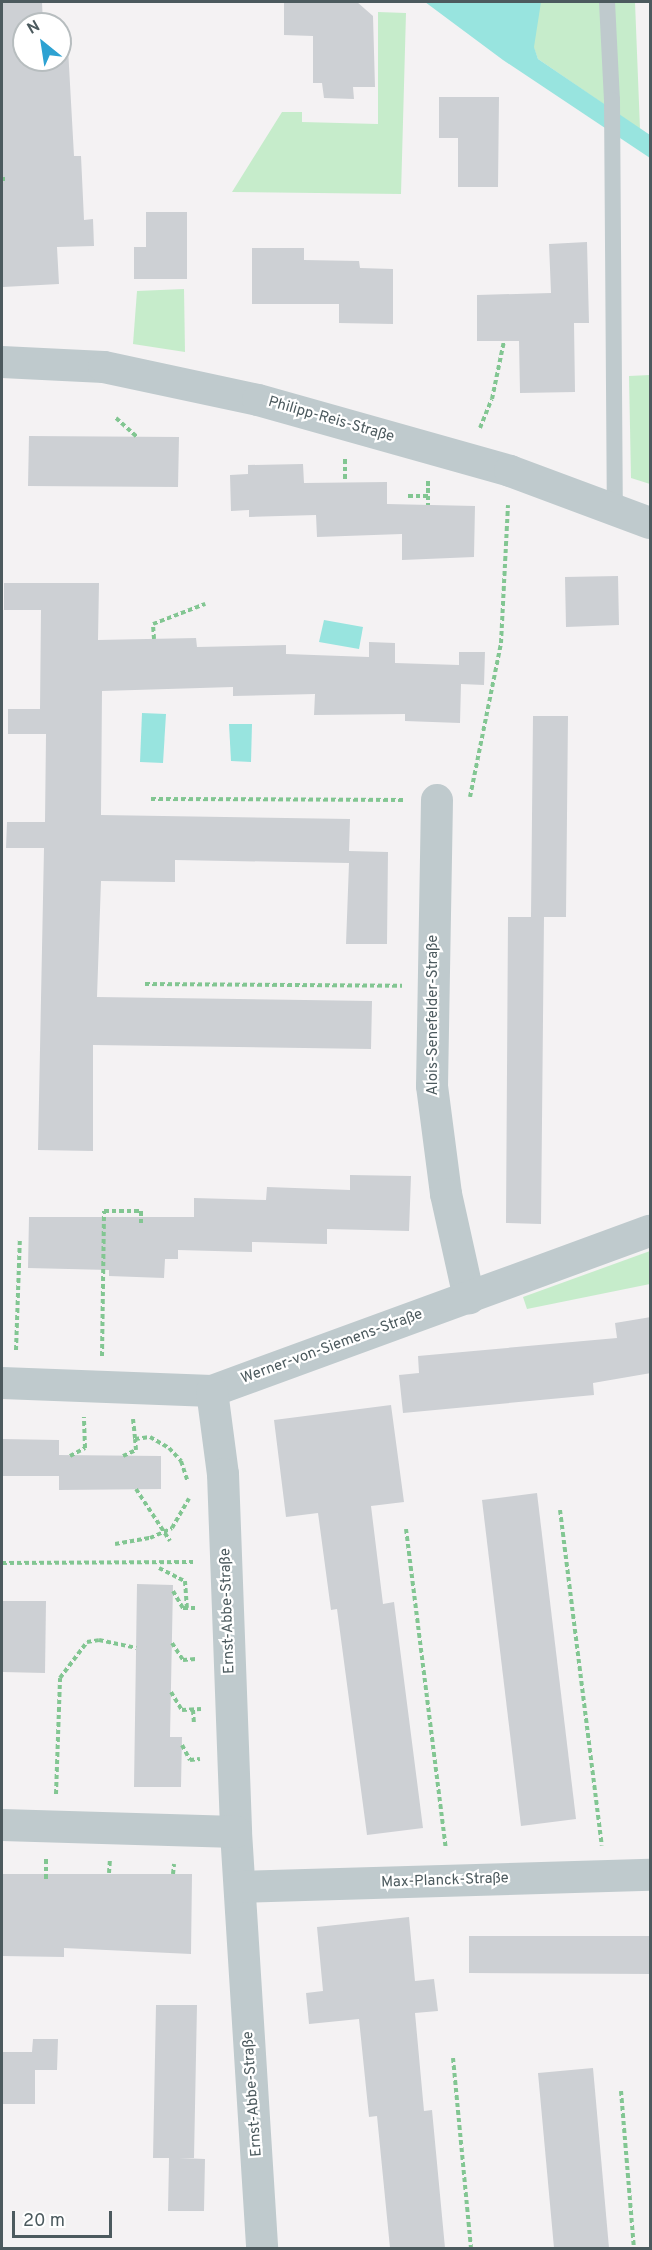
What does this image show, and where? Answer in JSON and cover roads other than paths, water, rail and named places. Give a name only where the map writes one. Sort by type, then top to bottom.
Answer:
[{"type":"street","name":"Philipp-Reis-Straße","points":[[2,362],[119,370],[258,400],[510,471],[651,523]]},
{"type":"street","name":"Alois-Senefelder-Straße","points":[[437,800],[432,1086],[446,1194],[469,1298]]},
{"type":"street","name":"Werner-von-Siemens-Straße","points":[[8,1384],[212,1391],[651,1231]]},
{"type":"street","name":"Ernst-Abbe-Straße","points":[[212,1391],[223,1474],[236,1832],[262,2248]]},
{"type":"street","points":[[2,1825],[236,1832]]},
{"type":"street","name":"Max-Planck-Straße","points":[[240,1887],[651,1875]]},
{"type":"lane","points":[[607,2],[612,99],[615,509]]},
{"type":"water","points":[[425,2],[541,2],[534,47],[538,59],[650,135],[650,158],[503,60]]},
{"type":"water","points":[[324,620],[363,627],[359,649],[319,642]]},
{"type":"water","points":[[142,713],[166,714],[163,763],[140,762]]},
{"type":"water","points":[[229,724],[252,724],[251,762],[231,761]]}]
